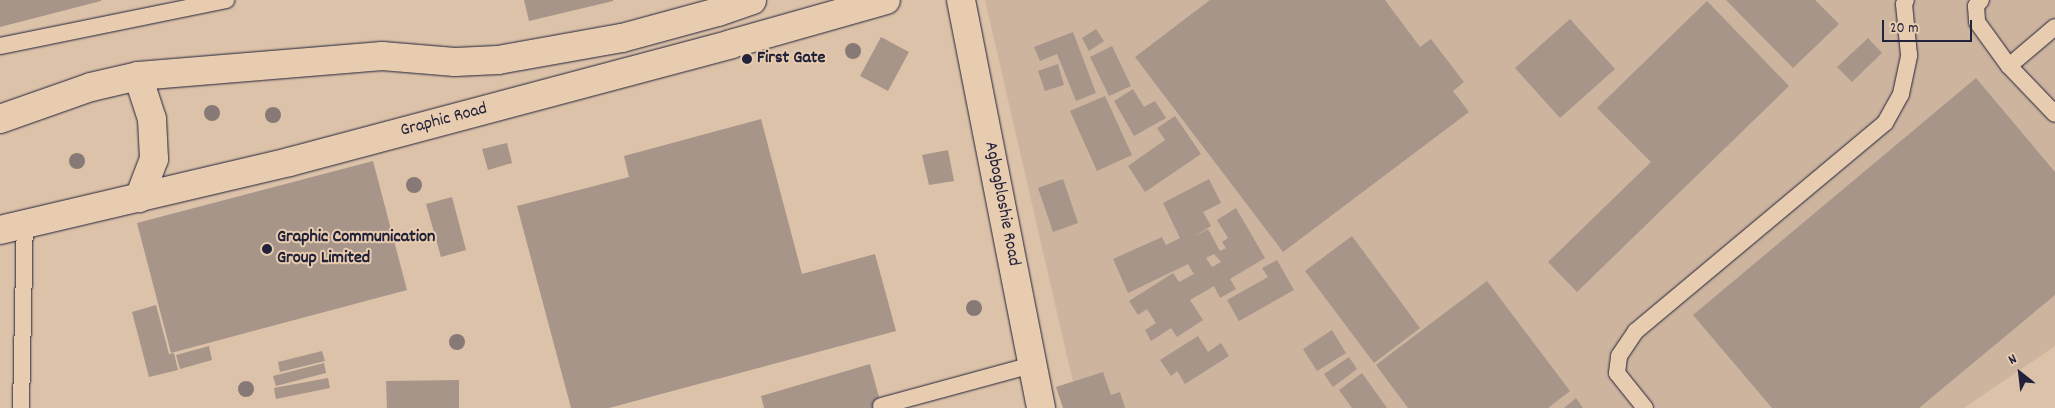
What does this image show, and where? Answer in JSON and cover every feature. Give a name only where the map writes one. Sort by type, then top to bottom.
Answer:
[{"type":"main road","points":[[0,120],[91,87],[138,76],[382,56],[455,62],[498,60],[622,38],[718,12],[752,0]]},
{"type":"main road","name":"Graphic Road","points":[[13,226],[289,162],[732,44],[886,0]]},
{"type":"main road","name":"Agbogbloshie Road","points":[[961,0],[1041,408]]},
{"type":"main road","points":[[138,76],[152,120],[154,159],[139,198]]},
{"type":"lane","points":[[0,46],[226,0]]},
{"type":"lane","points":[[1645,408],[1617,373],[1619,356],[1636,331],[1885,123],[1901,94],[1909,55],[1904,4],[1906,0]]},
{"type":"lane","points":[[1981,0],[1976,6],[1977,22],[2009,66],[2055,114]]},
{"type":"lane","points":[[2009,66],[2055,27]]},
{"type":"lane","points":[[13,226],[21,408]]},
{"type":"lane","points":[[881,406],[1032,366]]},
{"type":"shaded area","points":[[985,0],[2055,0],[2055,346],[1964,408],[1079,408]]},
{"type":"building","points":[[0,0],[101,0],[101,1],[0,27]]},
{"type":"building","points":[[524,0],[613,0],[613,1],[529,21]]},
{"type":"building","points":[[1210,0],[1385,0],[1420,47],[1431,39],[1464,82],[1453,91],[1469,112],[1283,252],[1135,57]]},
{"type":"building","points":[[1726,0],[1815,0],[1839,24],[1793,68]]},
{"type":"building","points":[[1707,1],[1789,86],[1577,292],[1548,262],[1651,162],[1597,108]]},
{"type":"building","points":[[1570,19],[1615,69],[1560,118],[1515,68]]},
{"type":"building","points":[[1096,29],[1104,41],[1089,51],[1082,38]]},
{"type":"building","points":[[1073,32],[1096,93],[1076,101],[1057,54],[1040,61],[1034,47]]},
{"type":"building","points":[[881,37],[909,52],[888,91],[860,76]]},
{"type":"building","points":[[1868,38],[1882,53],[1852,82],[1837,67]]},
{"type":"building","points":[[1112,46],[1131,86],[1109,96],[1090,57]]},
{"type":"building","points":[[1058,64],[1064,85],[1045,91],[1038,71]]},
{"type":"building","points":[[1976,78],[2055,172],[2055,295],[1919,408],[1772,408],[1693,315]]},
{"type":"building","points":[[1133,89],[1144,107],[1155,101],[1166,118],[1134,136],[1114,101]]},
{"type":"building","points":[[1105,96],[1132,155],[1097,171],[1070,111]]},
{"type":"building","points":[[1175,116],[1201,154],[1145,192],[1128,166],[1165,140],[1157,128]]},
{"type":"building","points":[[761,119],[802,274],[875,254],[896,331],[609,408],[571,408],[517,206],[629,177],[624,156]]},
{"type":"building","points":[[507,143],[512,163],[488,170],[482,149]]},
{"type":"building","points":[[948,150],[954,181],[929,185],[922,155]]},
{"type":"building","points":[[373,161],[407,290],[171,353],[137,223]]},
{"type":"building","points":[[1063,179],[1078,223],[1053,232],[1038,188]]},
{"type":"building","points":[[1209,179],[1221,203],[1203,212],[1211,226],[1193,237],[1208,229],[1220,251],[1226,248],[1222,242],[1228,238],[1217,220],[1236,208],[1265,258],[1230,279],[1236,289],[1220,298],[1214,286],[1190,300],[1203,320],[1177,337],[1171,328],[1151,341],[1145,330],[1156,323],[1147,309],[1138,315],[1129,301],[1173,273],[1179,282],[1194,274],[1188,264],[1128,293],[1113,259],[1162,237],[1166,245],[1180,238],[1163,203]],"holes":[[[1214,254],[1221,262],[1212,267],[1206,258]]]},
{"type":"building","points":[[452,197],[466,250],[441,257],[426,204]]},
{"type":"building","points":[[1352,236],[1420,328],[1374,363],[1305,271]]},
{"type":"building","points":[[1277,260],[1294,290],[1239,321],[1227,300],[1268,277],[1262,268]]},
{"type":"building","points":[[1487,281],[1570,391],[1548,408],[1408,408],[1376,365]]},
{"type":"building","points":[[156,305],[169,354],[174,353],[178,370],[149,377],[132,312]]},
{"type":"building","points":[[1332,330],[1346,353],[1317,371],[1303,349]]},
{"type":"building","points":[[1198,336],[1208,352],[1221,343],[1229,356],[1185,384],[1177,371],[1171,376],[1160,360]]},
{"type":"building","points":[[209,346],[212,360],[180,369],[176,355]]},
{"type":"building","points":[[322,351],[325,361],[280,372],[278,362]]},
{"type":"building","points":[[1349,357],[1357,369],[1333,387],[1324,374]]},
{"type":"building","points":[[324,363],[326,373],[276,386],[273,376]]},
{"type":"building","points":[[870,364],[882,408],[764,408],[761,396]]},
{"type":"building","points":[[1103,372],[1111,395],[1120,392],[1125,408],[1063,408],[1056,387]]},
{"type":"building","points":[[1362,373],[1387,408],[1352,408],[1339,390]]},
{"type":"building","points":[[328,378],[330,388],[276,399],[274,388]]},
{"type":"building","points":[[459,380],[459,408],[387,408],[386,381]]},
{"type":"building","points":[[1576,398],[1583,408],[1564,408]]},
{"type":"place","name":"First Gate","points":[[747,59]]},
{"type":"place","name":"Graphic Communication Group Limited","points":[[267,249]]}]
